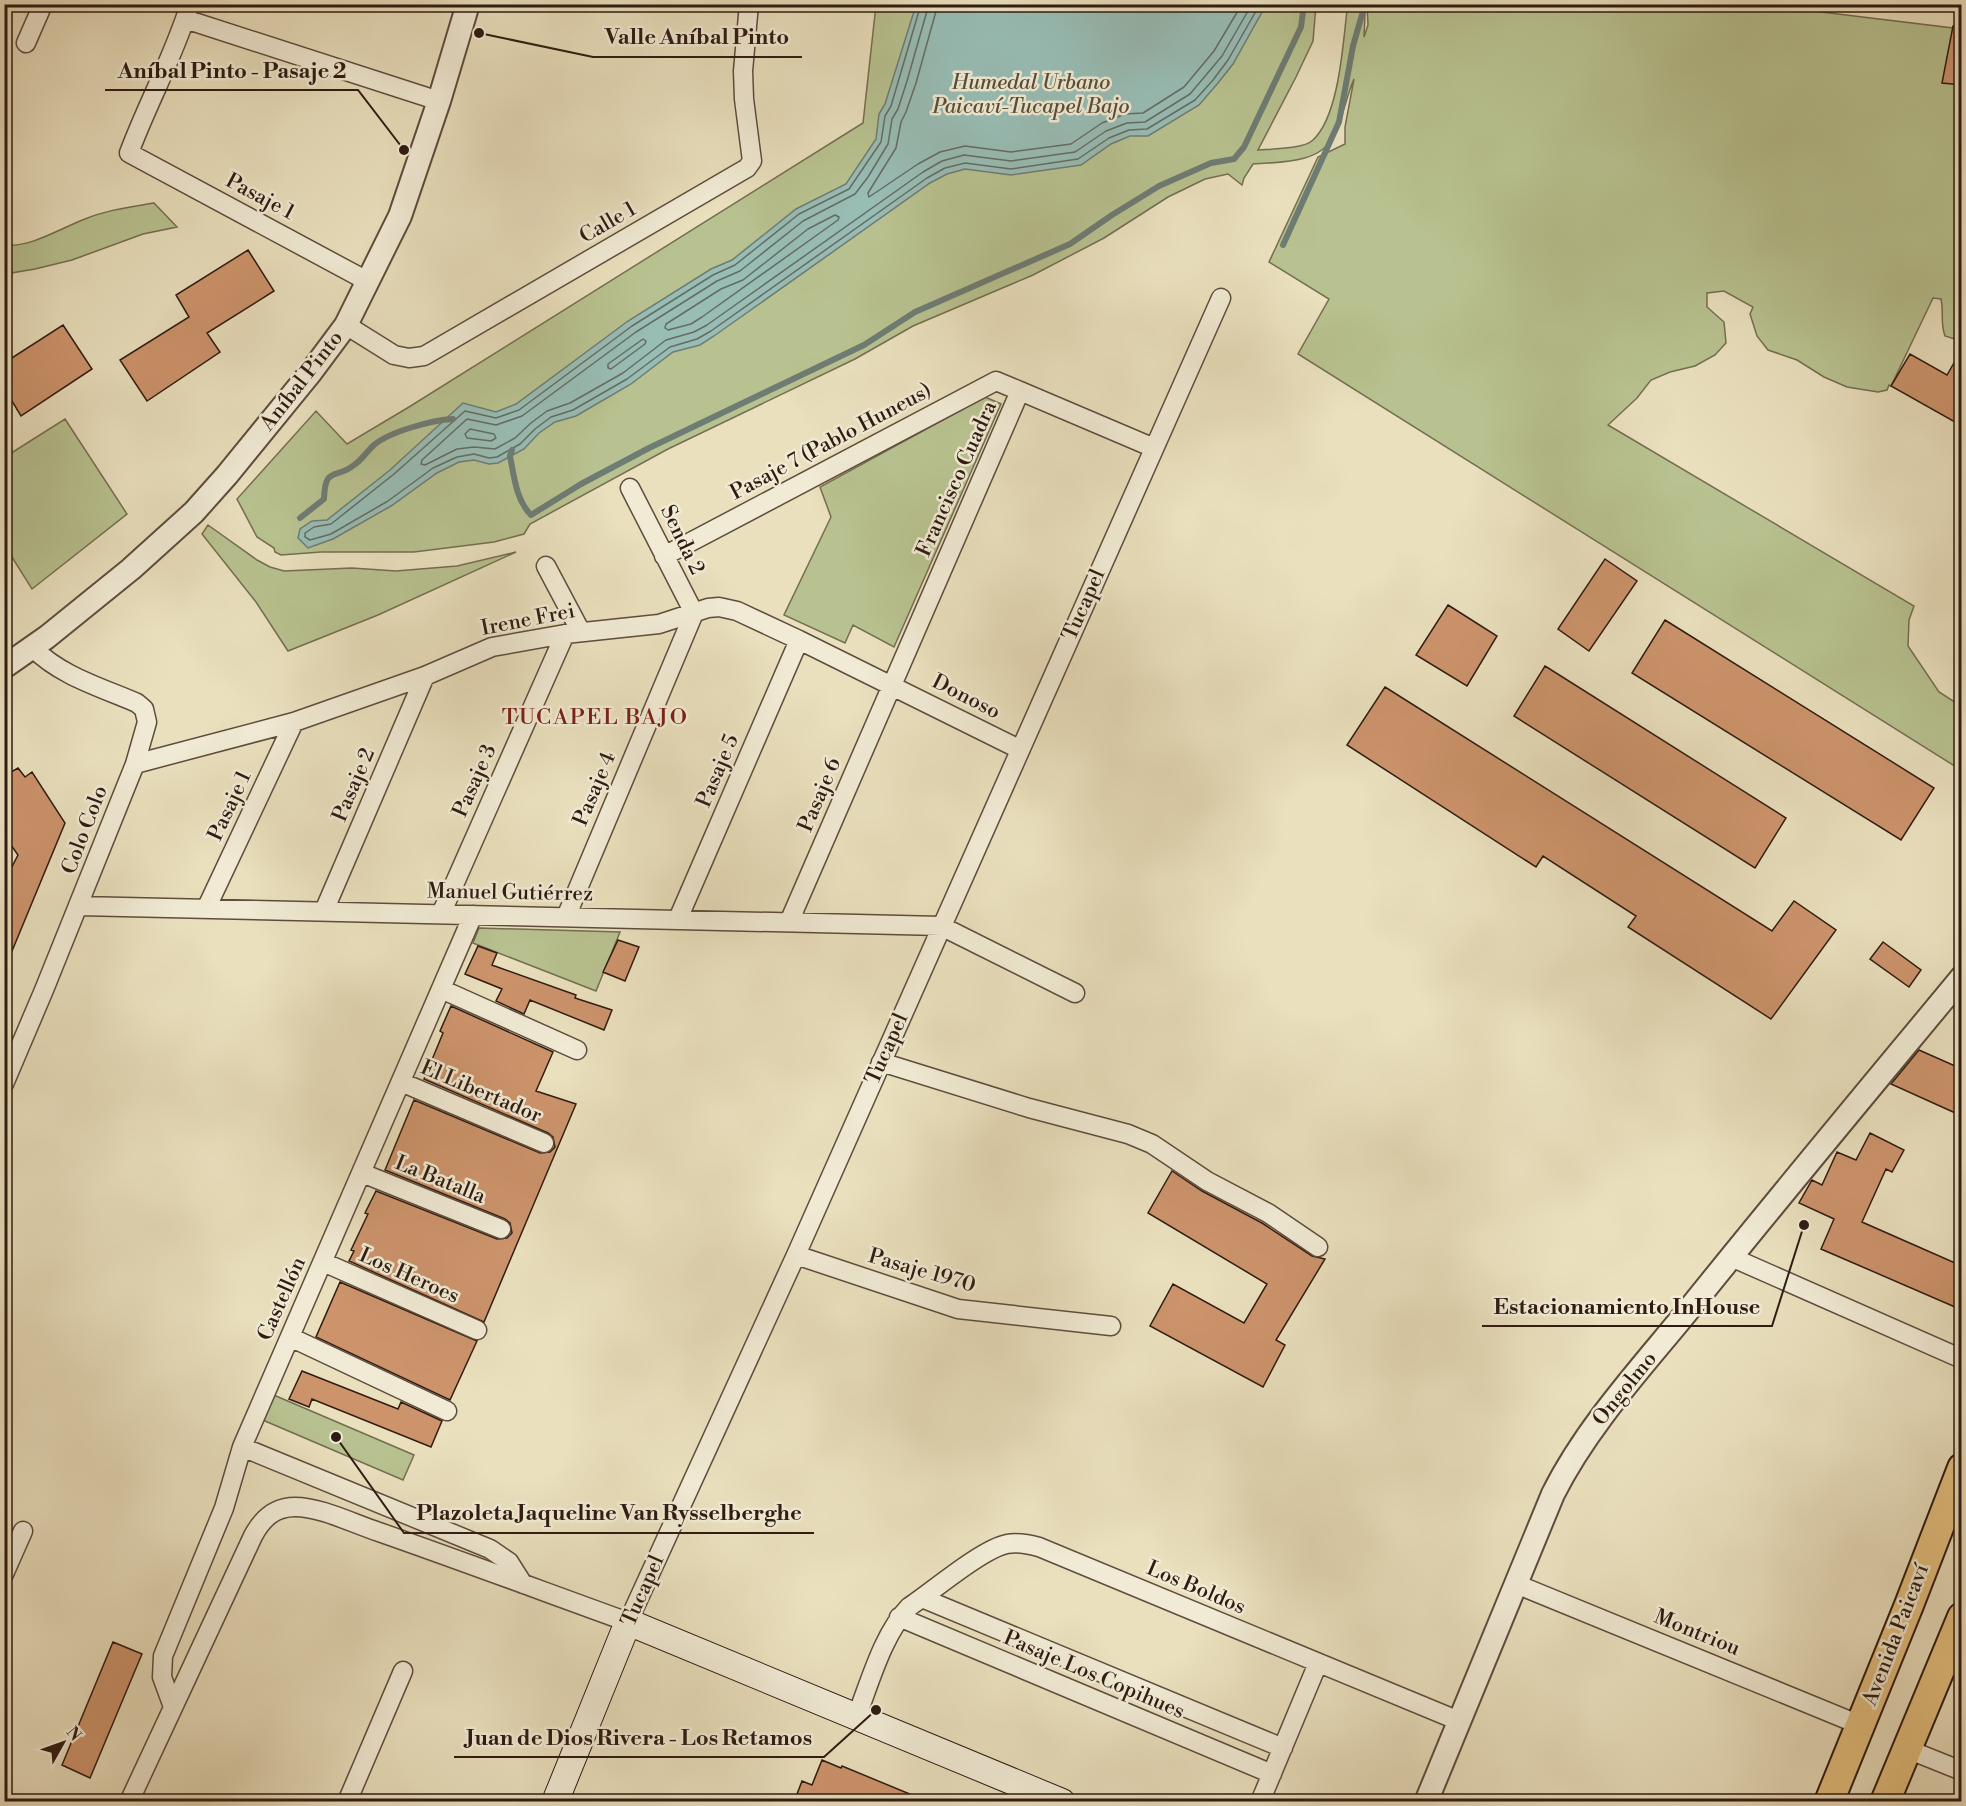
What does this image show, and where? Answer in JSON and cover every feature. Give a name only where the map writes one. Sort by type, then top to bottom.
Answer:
[{"type":"main road","name":"Avenida Paicaví","points":[[1829,1802],[1962,1468]]},
{"type":"main road","points":[[1885,1802],[1962,1617]]},
{"type":"main road","points":[[628,1622],[1062,1802]]},
{"type":"main road","name":"Tucapel","points":[[555,1802],[628,1622]]},
{"type":"street","points":[[26,43],[43,4]]},
{"type":"street","name":"Aníbal Pinto","points":[[4,668],[33,648],[131,569],[194,512],[267,427],[346,325],[400,216],[439,101],[468,4]]},
{"type":"street","name":"Calle 1","points":[[346,325],[394,354],[409,358],[424,356],[747,168],[752,157],[744,99],[743,71],[749,4]]},
{"type":"street","points":[[187,12],[439,101]]},
{"type":"street","name":"Pasaje 1","points":[[187,12],[176,45],[129,153],[369,282]]},
{"type":"street","name":"Tucapel","points":[[628,1622],[796,1255],[1221,298]]},
{"type":"street","name":"Pasaje 7 (Pablo Huneus)","points":[[664,556],[996,381],[1020,391]]},
{"type":"street","name":"Francisco Cuadra","points":[[892,685],[1020,391],[1154,448]]},
{"type":"street","name":"Senda 2","points":[[630,488],[649,521],[664,556],[694,613]]},
{"type":"street","points":[[546,566],[573,633]]},
{"type":"street","name":"Irene Frei","points":[[135,764],[294,722],[425,676],[492,647],[573,633],[659,624],[708,608],[726,608],[737,611],[892,685]]},
{"type":"street","name":"Pasaje 4","points":[[566,917],[694,613]]},
{"type":"street","name":"Pasaje 3","points":[[441,914],[573,633]]},
{"type":"street","name":"Pasaje 5","points":[[678,920],[799,640]]},
{"type":"street","name":"Colo Colo","points":[[4,1084],[79,906],[135,764],[147,722],[147,715],[141,705],[66,673],[55,667],[33,648]]},
{"type":"street","name":"Pasaje 2","points":[[324,911],[425,676]]},
{"type":"street","name":"Donoso","points":[[892,685],[1019,749]]},
{"type":"street","name":"Pasaje 6","points":[[789,922],[892,685]]},
{"type":"street","name":"Pasaje 1","points":[[206,909],[294,722]]},
{"type":"street","name":"Manuel Gutiérrez","points":[[79,906],[941,926]]},
{"type":"street","name":"Castellón","points":[[173,1707],[162,1677],[163,1656],[224,1508],[242,1447],[473,915]]},
{"type":"street","points":[[941,926],[1074,993]]},
{"type":"street","name":"Ongolmo","points":[[1426,1802],[1552,1494],[1574,1456],[1607,1411],[1731,1257],[1962,977]]},
{"type":"street","points":[[441,989],[577,1050]]},
{"type":"street","points":[[881,1062],[1029,1108],[1128,1134],[1152,1144],[1207,1181],[1268,1213],[1318,1247]]},
{"type":"street","name":"El Libertador","points":[[401,1082],[544,1143]]},
{"type":"street","name":"La Batalla","points":[[362,1173],[501,1229]]},
{"type":"street","name":"Pasaje 1970","points":[[796,1255],[958,1308],[1110,1326]]},
{"type":"street","points":[[1731,1257],[1962,1359]]},
{"type":"street","name":"Los Heroes","points":[[323,1262],[477,1330]]},
{"type":"street","points":[[290,1337],[447,1412]]},
{"type":"street","points":[[242,1447],[490,1549],[509,1562],[523,1584]]},
{"type":"street","points":[[129,1802],[253,1536],[265,1518],[279,1509],[296,1507],[318,1512],[628,1622]]},
{"type":"street","points":[[4,1574],[22,1531]]},
{"type":"street","name":"Los Boldos","points":[[899,1617],[922,1598],[995,1548],[1015,1543],[1027,1544],[1459,1721]]},
{"type":"street","name":"Montriou","points":[[1516,1584],[1860,1725]]},
{"type":"street","name":"Pasaje Los Copihues","points":[[922,1598],[1283,1748]]},
{"type":"street","points":[[856,1718],[890,1633],[899,1617]]},
{"type":"street","name":"Pasaje Los Copihues","points":[[899,1617],[1272,1774]]},
{"type":"street","points":[[1260,1802],[1318,1663]]},
{"type":"street","points":[[347,1802],[404,1671]]},
{"type":"street","points":[[1907,1749],[1962,1771]]},
{"type":"green space","points":[[1367,4],[1755,4],[1953,28],[1961,85],[1961,341],[1945,336],[1941,299],[1933,298],[1891,386],[1889,385],[1887,390],[1878,392],[1847,387],[1824,377],[1797,360],[1768,350],[1757,336],[1750,314],[1753,307],[1724,291],[1707,293],[1707,307],[1724,322],[1726,343],[1715,355],[1695,366],[1670,372],[1651,380],[1637,398],[1608,425],[1914,606],[1909,620],[1908,646],[1939,692],[1961,706],[1961,770],[1298,354],[1329,299],[1269,262],[1318,157],[1345,144],[1345,127],[1354,79],[1334,136],[1319,152],[1298,160],[1253,164],[1242,185],[1228,174],[1205,179],[1168,197],[1104,238],[1033,275],[913,326],[855,359],[668,449],[530,524],[524,534],[494,542],[414,552],[321,552],[281,555],[257,537],[237,499],[316,411],[347,444],[863,123],[876,5],[1316,5],[1313,41],[1258,150],[1287,148],[1309,143],[1322,129],[1329,114],[1338,79],[1347,10],[1344,5],[1361,5],[1365,14],[1364,37],[1368,25]]},
{"type":"green space","points":[[154,203],[177,227],[143,234],[72,260],[5,274],[5,245],[25,243],[45,237],[101,213]]},
{"type":"green space","points":[[985,397],[1001,404],[894,647],[853,625],[845,643],[784,615],[831,517],[820,487]]},
{"type":"green space","points":[[65,419],[127,514],[32,589],[5,546],[5,457]]},
{"type":"green space","points":[[208,525],[257,560],[284,571],[352,568],[396,571],[457,566],[516,552],[378,615],[288,651],[256,602],[202,534]]},
{"type":"green space","points":[[479,928],[620,932],[596,991],[473,943]]},
{"type":"green space","points":[[269,1393],[414,1455],[403,1480],[258,1418]]},
{"type":"water","name":"Humedal Urbano Paicaví-Tucapel Bajo","points":[[916,5],[1266,5],[1233,64],[1199,105],[1148,136],[1130,136],[1111,144],[1081,165],[1011,175],[965,169],[947,174],[930,183],[714,336],[700,345],[673,352],[631,384],[576,416],[555,422],[539,433],[524,449],[498,463],[489,464],[474,460],[459,462],[437,473],[391,506],[333,539],[308,548],[298,538],[300,529],[312,521],[327,520],[390,470],[463,403],[496,412],[516,404],[628,321],[711,269],[732,260],[796,209],[846,184],[876,139],[879,114],[885,104]]},
{"type":"building","points":[[1953,26],[1962,27],[1962,85],[1942,83]]},
{"type":"building","points":[[248,250],[274,291],[207,333],[220,352],[147,401],[120,360],[189,317],[176,295]]},
{"type":"building","points":[[63,325],[92,369],[21,416],[4,388],[4,363]]},
{"type":"building","points":[[1962,349],[1962,426],[1891,386],[1910,354],[1947,375]]},
{"type":"building","points":[[1605,559],[1637,581],[1589,651],[1558,629]]},
{"type":"building","points":[[1448,605],[1497,636],[1467,686],[1416,655]]},
{"type":"building","points":[[1665,620],[1934,788],[1901,840],[1632,673]]},
{"type":"building","points":[[1545,666],[1786,818],[1755,868],[1514,716]]},
{"type":"building","points":[[1385,687],[1772,931],[1794,901],[1836,930],[1771,1019],[1628,927],[1636,916],[1543,856],[1536,867],[1347,745]]},
{"type":"building","points":[[18,768],[25,777],[32,772],[65,823],[5,968],[4,882],[18,855],[4,835],[4,792],[11,788],[4,776]]},
{"type":"building","points":[[618,940],[639,947],[625,981],[603,972]]},
{"type":"building","points":[[1883,942],[1921,970],[1909,987],[1870,959]]},
{"type":"building","points":[[478,946],[497,953],[492,965],[612,1010],[604,1030],[530,1000],[524,1014],[496,1001],[502,989],[465,974]]},
{"type":"building","points":[[451,1006],[553,1052],[536,1091],[576,1104],[484,1322],[349,1261],[354,1251],[351,1250],[368,1214],[365,1213],[376,1191],[497,1239],[507,1238],[512,1233],[510,1223],[505,1219],[385,1170],[414,1100],[540,1153],[550,1152],[555,1147],[553,1137],[548,1133],[424,1079],[443,1033],[440,1031]]},
{"type":"building","points":[[1919,1050],[1962,1069],[1962,1116],[1891,1084]]},
{"type":"building","points":[[1870,1133],[1904,1150],[1892,1172],[1886,1169],[1862,1222],[1962,1266],[1962,1310],[1821,1249],[1834,1219],[1799,1203],[1812,1180],[1822,1185],[1837,1152],[1856,1160]]},
{"type":"building","points":[[1172,1171],[1202,1191],[1262,1223],[1312,1256],[1325,1259],[1276,1340],[1285,1345],[1263,1387],[1150,1326],[1173,1284],[1244,1323],[1267,1284],[1148,1213]]},
{"type":"building","points":[[340,1282],[477,1341],[450,1400],[316,1337]]},
{"type":"building","points":[[302,1371],[398,1409],[401,1402],[442,1421],[431,1447],[312,1399],[309,1407],[289,1399]]},
{"type":"building","points":[[113,1642],[142,1654],[90,1778],[62,1765]]},
{"type":"building","points":[[822,1760],[929,1802],[794,1802],[802,1781],[812,1785]]},
{"type":"waterway","points":[[512,450],[510,456],[516,487],[531,515],[581,484],[649,448],[864,345],[915,312],[1070,244],[1159,186],[1211,163],[1234,159],[1244,147],[1301,27],[1304,4]]},
{"type":"waterway","points":[[1283,245],[1339,122],[1353,46],[1363,11],[1361,4]]},
{"type":"waterway","points":[[300,518],[324,499],[329,477],[357,463],[371,447],[381,440],[411,428],[453,419]]},
{"type":"place","name":"Valle Aníbal Pinto","points":[[479,33]]},
{"type":"place","name":"Aníbal Pinto - Pasaje 2","points":[[404,150]]},
{"type":"place","name":"Estacionamiento InHouse","points":[[1804,1225]]},
{"type":"place","name":"Plazoleta Jaqueline Van Rysselberghe","points":[[336,1437]]},
{"type":"place","name":"Juan de Dios Rivera - Los Retamos","points":[[876,1710]]},
{"type":"district","name":"TUCAPEL BAJO","points":[[595,717]]}]
